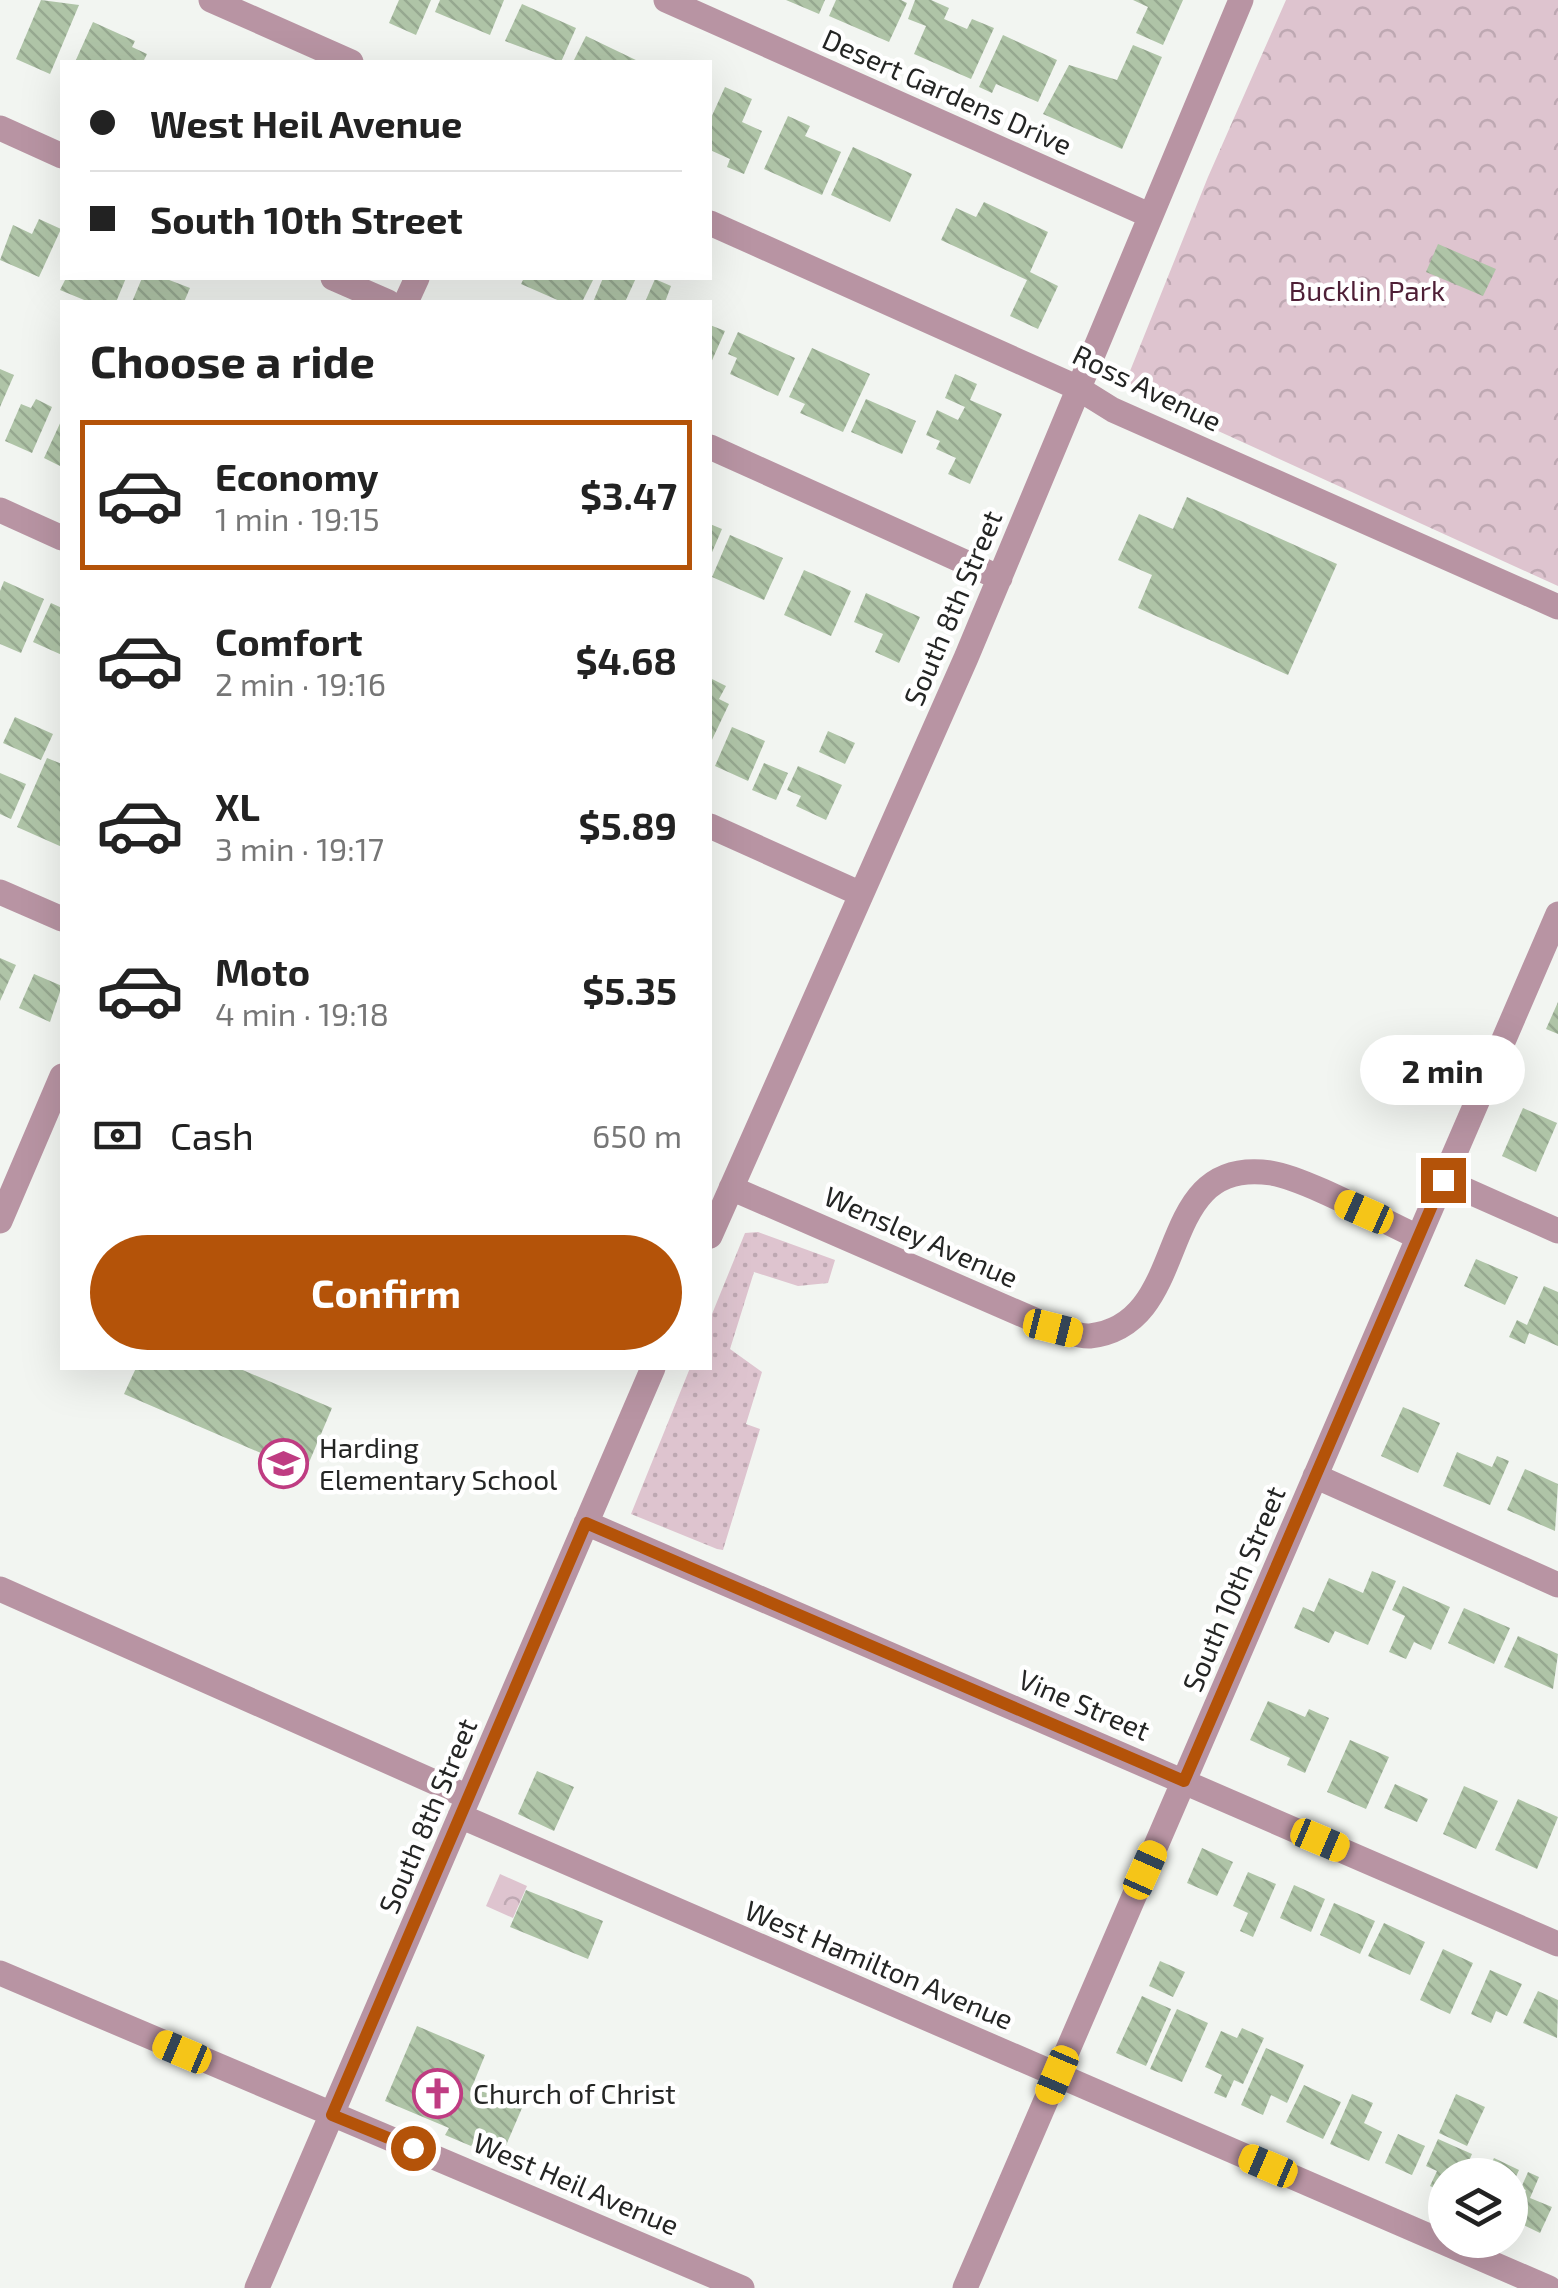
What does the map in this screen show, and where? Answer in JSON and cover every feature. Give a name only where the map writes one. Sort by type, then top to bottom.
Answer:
[{"type":"street","points":[[211,0],[346,60]]},
{"type":"street","name":"Desert Gardens Drive","points":[[666,0],[1149,215]]},
{"type":"street","name":"South 8th Street","points":[[712,1229],[720,1202],[1000,578],[1076,387],[1241,0]]},
{"type":"street","points":[[0,128],[60,155]]},
{"type":"street","name":"Ross Avenue","points":[[712,224],[1076,387],[1114,410],[1558,607]]},
{"type":"street","points":[[338,280],[383,300]]},
{"type":"street","points":[[712,448],[1000,578]]},
{"type":"street","points":[[0,510],[60,537]]},
{"type":"street","points":[[712,827],[861,894]]},
{"type":"street","points":[[0,892],[60,918]]},
{"type":"street","name":"South 10th Street","points":[[965,2288],[1558,914]]},
{"type":"street","points":[[0,1222],[60,1081]]},
{"type":"street","name":"Wensley Avenue","points":[[720,1202],[1053,1328],[1089,1336],[1128,1322],[1151,1299],[1202,1189],[1233,1174],[1276,1174],[1418,1237]]},
{"type":"street","points":[[1443,1180],[1558,1231]]},
{"type":"street","name":"South 8th Street","points":[[257,2288],[652,1370]]},
{"type":"street","points":[[1315,1476],[1558,1585]]},
{"type":"street","name":"Vine Street","points":[[586,1523],[1558,1944]]},
{"type":"street","name":"West Hamilton Avenue","points":[[0,1590],[1057,2075],[1548,2288]]},
{"type":"street","name":"West Heil Avenue","points":[[0,1973],[742,2288]]},
{"type":"green space","name":"Bucklin Park","points":[[1286,0],[1558,0],[1558,586],[1150,400],[1126,381],[1208,177]]},
{"type":"green space","points":[[758,1232],[835,1260],[828,1283],[798,1286],[754,1272],[730,1349],[762,1372],[746,1424],[760,1429],[723,1550],[631,1514],[689,1370],[712,1370],[712,1314],[745,1233]]},
{"type":"green space","points":[[500,1874],[527,1886],[513,1918],[486,1906]]},
{"type":"building","points":[[41,0],[79,5],[50,74],[16,59]]},
{"type":"building","points":[[399,0],[431,0],[416,35],[389,23]]},
{"type":"building","points":[[440,0],[504,0],[490,35],[435,12]]},
{"type":"building","points":[[786,0],[825,0],[819,14]]},
{"type":"building","points":[[836,0],[907,3],[889,42],[829,16]]},
{"type":"building","points":[[915,0],[931,0],[949,8],[944,19],[967,29],[972,19],[994,28],[971,79],[914,54],[926,26],[908,19]]},
{"type":"building","points":[[1133,0],[1183,0],[1163,45],[1136,33],[1148,7]]},
{"type":"building","points":[[522,4],[576,28],[562,60],[505,41]]},
{"type":"building","points":[[93,22],[135,41],[132,47],[147,54],[144,60],[76,60]]},
{"type":"building","points":[[1003,35],[1057,60],[1038,102],[996,84],[992,93],[979,87]]},
{"type":"building","points":[[586,36],[636,60],[574,60]]},
{"type":"building","points":[[1133,45],[1162,57],[1122,149],[1043,114],[1069,65],[1117,80]]},
{"type":"building","points":[[725,87],[752,99],[742,122],[762,131],[744,174],[727,167],[730,159],[712,151],[712,116]]},
{"type":"building","points":[[788,116],[810,126],[805,136],[841,152],[822,195],[764,169]]},
{"type":"building","points":[[853,147],[912,174],[890,222],[831,195]]},
{"type":"building","points":[[984,202],[1048,232],[1030,272],[1058,286],[1038,329],[1010,316],[1027,280],[941,240],[956,208],[976,217]]},
{"type":"building","points":[[39,219],[60,229],[39,277],[0,260],[13,225],[32,234]]},
{"type":"building","points":[[1438,244],[1496,269],[1483,296],[1426,272]]},
{"type":"building","points":[[65,280],[125,280],[117,300],[84,300],[60,290]]},
{"type":"building","points":[[141,280],[169,280],[190,288],[185,300],[133,300]]},
{"type":"building","points":[[523,280],[593,280],[583,300],[557,300],[521,284]]},
{"type":"building","points":[[602,280],[635,280],[626,300],[594,300]]},
{"type":"building","points":[[655,280],[671,286],[666,300],[646,300]]},
{"type":"building","points":[[712,326],[725,331],[712,360]]},
{"type":"building","points":[[738,332],[795,358],[778,396],[730,374],[737,358],[728,354]]},
{"type":"building","points":[[812,348],[870,374],[843,432],[800,413],[805,404],[789,397]]},
{"type":"building","points":[[0,369],[14,375],[0,407]]},
{"type":"building","points":[[955,374],[977,384],[970,400],[1002,414],[970,484],[948,474],[956,458],[936,449],[940,441],[926,435],[937,410],[958,420],[965,407],[945,398]]},
{"type":"building","points":[[36,399],[52,407],[32,453],[5,441],[21,404],[31,408]]},
{"type":"building","points":[[866,399],[916,421],[902,454],[851,432]]},
{"type":"building","points":[[60,423],[60,466],[44,458]]},
{"type":"building","points":[[1187,497],[1337,564],[1288,675],[1138,608],[1152,575],[1118,560],[1139,514],[1173,529]]},
{"type":"building","points":[[712,525],[722,529],[712,552]]},
{"type":"building","points":[[730,535],[783,558],[764,600],[712,577]]},
{"type":"building","points":[[804,570],[851,591],[831,636],[784,615]]},
{"type":"building","points":[[4,581],[44,599],[21,653],[0,644],[0,591]]},
{"type":"building","points":[[866,593],[920,617],[899,663],[875,652],[883,634],[854,622]]},
{"type":"building","points":[[51,603],[60,607],[60,654],[33,642]]},
{"type":"building","points":[[712,679],[726,686],[719,699],[729,704],[712,740]]},
{"type":"building","points":[[15,717],[53,734],[41,760],[3,743]]},
{"type":"building","points":[[732,727],[765,741],[748,781],[715,766]]},
{"type":"building","points":[[828,731],[855,743],[845,764],[819,752]]},
{"type":"building","points":[[47,758],[60,763],[60,846],[17,827]]},
{"type":"building","points":[[764,763],[788,773],[776,800],[752,790]]},
{"type":"building","points":[[798,766],[842,785],[826,820],[796,806],[801,796],[787,790]]},
{"type":"building","points":[[0,773],[26,784],[11,819],[0,814]]},
{"type":"building","points":[[0,958],[16,965],[0,1001]]},
{"type":"building","points":[[34,974],[60,985],[50,1022],[19,1008]]},
{"type":"building","points":[[1558,1002],[1558,1034],[1546,1029]]},
{"type":"building","points":[[1523,1108],[1557,1123],[1536,1172],[1502,1156]]},
{"type":"building","points":[[1476,1259],[1518,1277],[1505,1305],[1464,1286]]},
{"type":"building","points":[[1544,1286],[1558,1292],[1558,1346],[1529,1333],[1525,1344],[1509,1337],[1517,1320],[1527,1325]]},
{"type":"building","points":[[135,1370],[243,1370],[332,1408],[305,1472],[124,1394]]},
{"type":"building","points":[[1403,1407],[1440,1423],[1418,1473],[1381,1456]]},
{"type":"building","points":[[1457,1452],[1492,1467],[1497,1456],[1509,1461],[1490,1505],[1443,1486]]},
{"type":"building","points":[[1525,1469],[1558,1484],[1555,1531],[1507,1510]]},
{"type":"building","points":[[1372,1571],[1396,1581],[1368,1645],[1335,1631],[1329,1643],[1294,1628],[1303,1607],[1314,1612],[1329,1578],[1363,1593]]},
{"type":"building","points":[[1403,1586],[1450,1607],[1431,1650],[1414,1642],[1406,1659],[1389,1652],[1405,1616],[1392,1610]]},
{"type":"building","points":[[1464,1608],[1510,1628],[1494,1664],[1448,1643]]},
{"type":"building","points":[[1518,1636],[1558,1654],[1553,1689],[1504,1667]]},
{"type":"building","points":[[1268,1701],[1305,1717],[1309,1709],[1329,1718],[1305,1773],[1287,1765],[1290,1758],[1250,1740]]},
{"type":"building","points":[[1350,1740],[1389,1757],[1366,1809],[1327,1792]]},
{"type":"building","points":[[537,1771],[574,1787],[554,1831],[518,1814]]},
{"type":"building","points":[[1395,1784],[1428,1799],[1417,1822],[1384,1808]]},
{"type":"building","points":[[1464,1786],[1498,1801],[1476,1849],[1443,1834]]},
{"type":"building","points":[[1518,1799],[1558,1817],[1537,1869],[1495,1850]]},
{"type":"building","points":[[1202,1848],[1233,1862],[1217,1896],[1187,1883]]},
{"type":"building","points":[[1248,1872],[1276,1884],[1253,1937],[1240,1931],[1248,1913],[1233,1906]]},
{"type":"building","points":[[1294,1885],[1325,1899],[1311,1932],[1280,1918]]},
{"type":"building","points":[[526,1890],[603,1921],[588,1959],[510,1927]]},
{"type":"building","points":[[1334,1903],[1375,1921],[1360,1954],[1320,1935]]},
{"type":"building","points":[[1384,1923],[1425,1942],[1410,1975],[1368,1956]]},
{"type":"building","points":[[1443,1949],[1473,1963],[1450,2014],[1420,2000]]},
{"type":"building","points":[[1160,1961],[1185,1972],[1173,1997],[1149,1986]]},
{"type":"building","points":[[1490,1970],[1522,1984],[1507,2016],[1496,2011],[1491,2023],[1471,2014]]},
{"type":"building","points":[[1538,1991],[1558,2000],[1557,2038],[1523,2023]]},
{"type":"building","points":[[1142,1996],[1171,2009],[1146,2066],[1116,2053]]},
{"type":"building","points":[[1177,2009],[1208,2023],[1182,2082],[1150,2069]]},
{"type":"building","name":"Church of Christ","points":[[417,2026],[485,2055],[472,2087],[522,2108],[504,2150],[477,2139],[471,2146],[445,2135],[449,2128],[385,2101]]},
{"type":"building","points":[[1242,2028],[1264,2038],[1243,2084],[1234,2080],[1226,2098],[1214,2093],[1222,2075],[1205,2067],[1221,2031],[1237,2038]]},
{"type":"building","points":[[1266,2048],[1304,2065],[1287,2103],[1271,2095],[1263,2115],[1241,2105]]},
{"type":"building","points":[[1304,2085],[1341,2102],[1323,2139],[1286,2122]]},
{"type":"building","points":[[1352,2094],[1373,2103],[1364,2123],[1382,2132],[1369,2161],[1330,2144]]},
{"type":"building","points":[[1456,2094],[1485,2107],[1467,2146],[1439,2133]]},
{"type":"building","points":[[1398,2134],[1425,2146],[1412,2175],[1385,2163]]},
{"type":"building","points":[[1438,2139],[1472,2154],[1470,2158],[1430,2158]]},
{"type":"building","points":[[1528,2172],[1539,2177],[1530,2198],[1552,2207],[1540,2233],[1528,2227]]},
{"type":"place","name":"Harding Elementary School","points":[[284,1464]]},
{"type":"place","name":"Church of Christ","points":[[438,2094]]},
{"type":"route","points":[[413,2148],[332,2115],[586,1523],[1184,1781],[1443,1180]]}]
